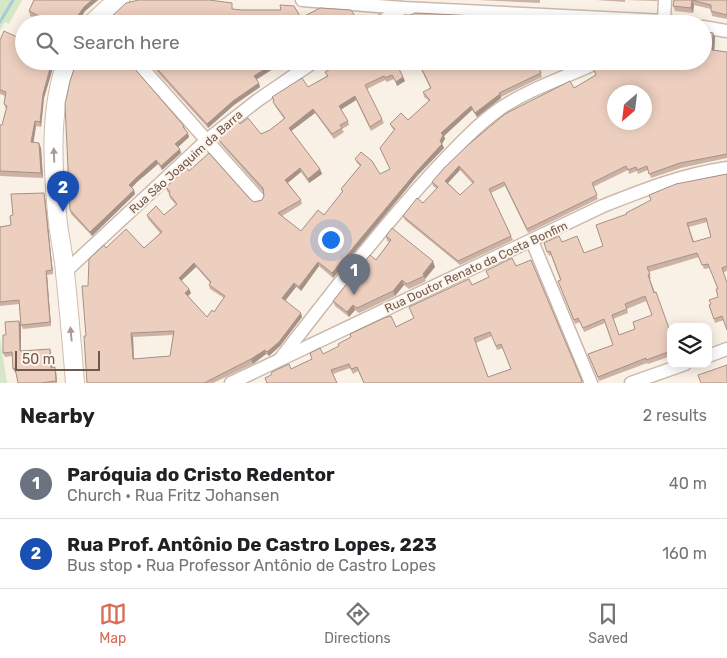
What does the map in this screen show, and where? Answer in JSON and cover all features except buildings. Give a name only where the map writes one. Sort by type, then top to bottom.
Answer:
[{"type":"main road","points":[[104,15],[120,0]]},
{"type":"main road","points":[[64,70],[58,89],[54,126],[58,225],[65,272],[75,383]]},
{"type":"street","points":[[302,0],[532,15]]},
{"type":"street","points":[[663,15],[665,0]]},
{"type":"street","points":[[392,15],[403,8]]},
{"type":"street","points":[[712,28],[727,30]]},
{"type":"street","points":[[144,70],[258,198]]},
{"type":"street","name":"Rua São Joaquim da Barra","points":[[65,272],[207,140],[258,100],[302,70]]},
{"type":"street","points":[[280,360],[412,195],[450,154],[500,109],[527,94],[580,70]]},
{"type":"street","name":"Rua Doutor Renato da Costa Bonfim","points":[[231,383],[603,206],[644,189],[686,176],[727,168]]},
{"type":"street","points":[[532,241],[591,383]]},
{"type":"street","points":[[712,355],[727,350]]},
{"type":"street","points":[[632,383],[674,368]]},
{"type":"green space","points":[[0,0],[22,0],[9,24],[5,22],[0,31]]},
{"type":"green space","points":[[0,337],[7,383],[0,383]]},
{"type":"waterway","points":[[0,22],[13,0]]},
{"type":"place","name":"Rua Prof. Antônio De Castro Lopes, 223","points":[[63,212]]},
{"type":"place","name":"Paróquia do Cristo Redentor","points":[[354,295]]}]
